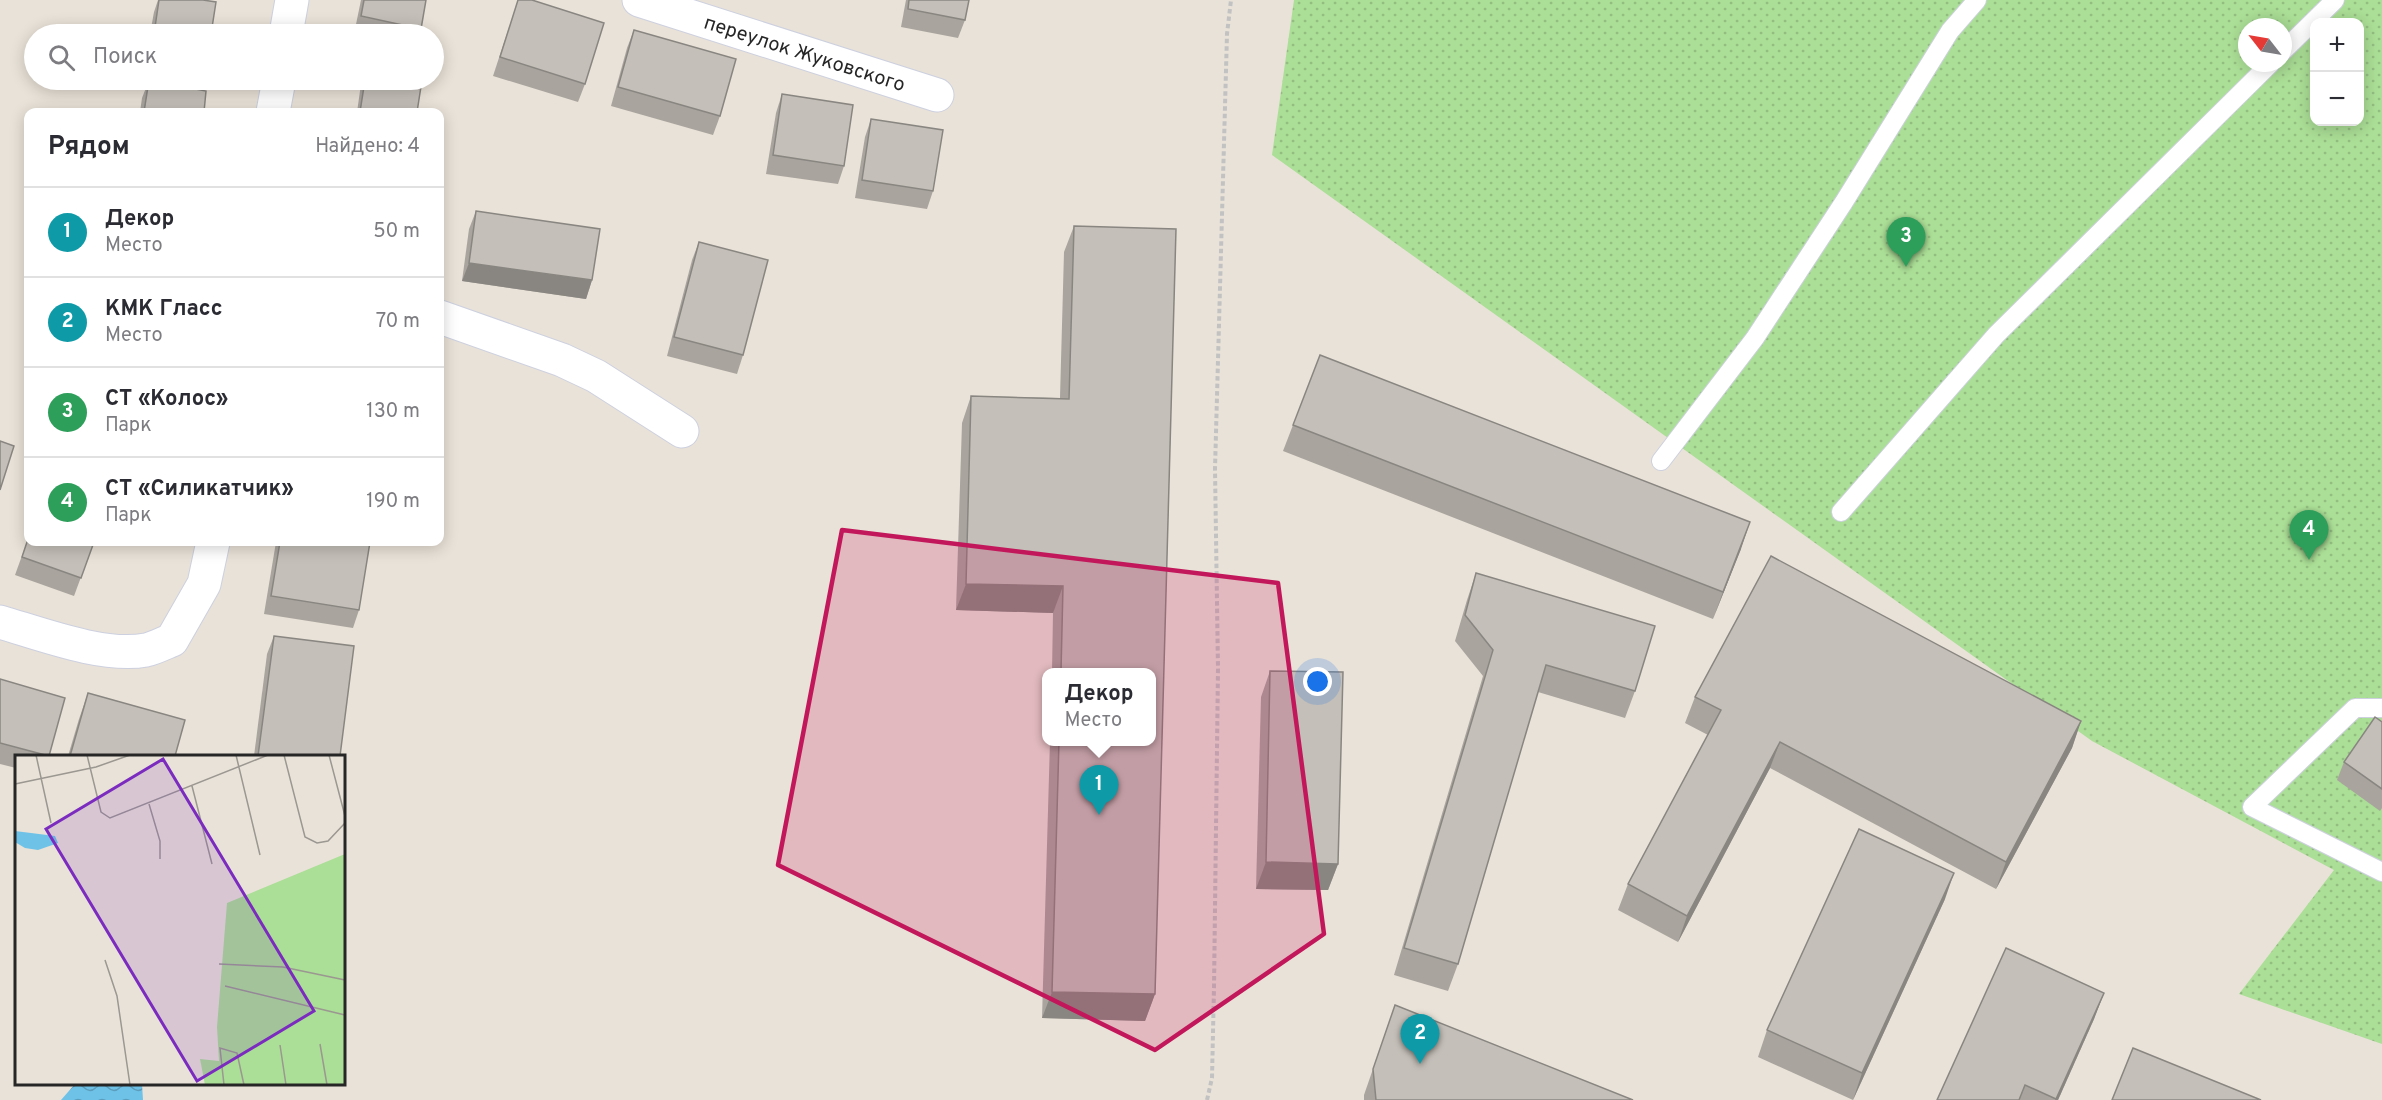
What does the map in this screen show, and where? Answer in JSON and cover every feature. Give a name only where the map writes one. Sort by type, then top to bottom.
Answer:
[{"type":"street","points":[[288,24],[292,0]]},
{"type":"street","name":"переулок Жуковского","points":[[639,0],[937,95]]},
{"type":"street","points":[[274,108],[277,90]]},
{"type":"street","points":[[444,317],[562,360],[596,376],[682,431]]},
{"type":"street","points":[[0,622],[60,640],[112,651],[146,650],[172,640],[204,584],[212,546]]},
{"type":"lane","points":[[1661,460],[1755,338],[1844,202],[1950,31],[1977,0]]},
{"type":"lane","points":[[2292,42],[2335,0]]},
{"type":"lane","points":[[1841,512],[1996,335],[2262,72]]},
{"type":"lane","points":[[2382,708],[2355,708],[2252,807],[2382,872]]},
{"type":"path","points":[[1207,1100],[1212,1078],[1214,988],[1218,669],[1215,469],[1224,115],[1227,34],[1231,0]]},
{"type":"highlighted area","points":[[842,530],[1278,583],[1324,934],[1155,1050],[778,865]]},
{"type":"green space","points":[[1294,0],[2382,0],[2382,1044],[2239,994],[2334,870],[2092,741],[1272,155]]},
{"type":"water","points":[[74,1085],[142,1085],[143,1100],[61,1100]]},
{"type":"building","points":[[159,0],[216,2],[213,24],[155,24]]},
{"type":"building","points":[[364,0],[426,0],[422,24],[398,24],[361,16]]},
{"type":"building","points":[[518,0],[532,0],[604,23],[585,84],[500,57]]},
{"type":"building","points":[[909,0],[969,0],[965,20],[908,9]]},
{"type":"building","points":[[634,30],[736,59],[720,116],[618,87]]},
{"type":"building","points":[[147,90],[206,91],[204,108],[145,108]]},
{"type":"building","points":[[363,90],[420,90],[418,108],[361,108]]},
{"type":"building","points":[[782,94],[853,105],[844,166],[773,155]]},
{"type":"building","points":[[871,119],[943,130],[933,191],[862,180]]},
{"type":"building","points":[[476,211],[600,229],[592,280],[469,263]]},
{"type":"building","points":[[1074,226],[1176,229],[1155,994],[1052,992],[1059,746],[1156,746],[1156,668],[1061,668],[1063,586],[966,584],[971,396],[1069,399]]},
{"type":"building","points":[[699,242],[768,260],[743,355],[674,337]]},
{"type":"building","points":[[1320,355],[1750,522],[1723,592],[1293,425]]},
{"type":"building","points":[[0,441],[14,446],[0,490]]},
{"type":"building","points":[[26,546],[93,546],[81,578],[22,557]]},
{"type":"building","points":[[279,546],[369,546],[359,610],[271,596]]},
{"type":"building","points":[[1771,556],[2081,721],[2006,862],[1780,742],[1687,916],[1628,884],[1721,710],[1695,697]]},
{"type":"building","points":[[1476,573],[1655,626],[1635,691],[1546,665],[1458,964],[1404,948],[1493,650],[1465,615]]},
{"type":"building","points":[[274,636],[354,646],[340,755],[258,755]]},
{"type":"building","points":[[1270,671],[1343,672],[1338,864],[1266,862]]},
{"type":"building","points":[[0,679],[65,698],[49,755],[0,743]]},
{"type":"building","points":[[88,693],[185,720],[175,755],[70,755]]},
{"type":"building","points":[[2375,717],[2382,722],[2382,789],[2344,762]]},
{"type":"building","points":[[1859,829],[1954,873],[1862,1073],[1767,1030]]},
{"type":"building","points":[[2006,948],[2104,993],[2056,1099],[2025,1085],[2019,1100],[1937,1100]]},
{"type":"building","points":[[1395,1005],[1633,1100],[1376,1100],[1373,1069]]},
{"type":"building","points":[[2133,1048],[2261,1100],[2112,1100]]},
{"type":"place","name":"СТ «Колос»","points":[[1906,267]]},
{"type":"place","name":"СТ «Силикатчик»","points":[[2309,560]]},
{"type":"place","name":"Декор","points":[[1099,815]]},
{"type":"place","name":"КМК Гласс","points":[[1420,1064]]}]
